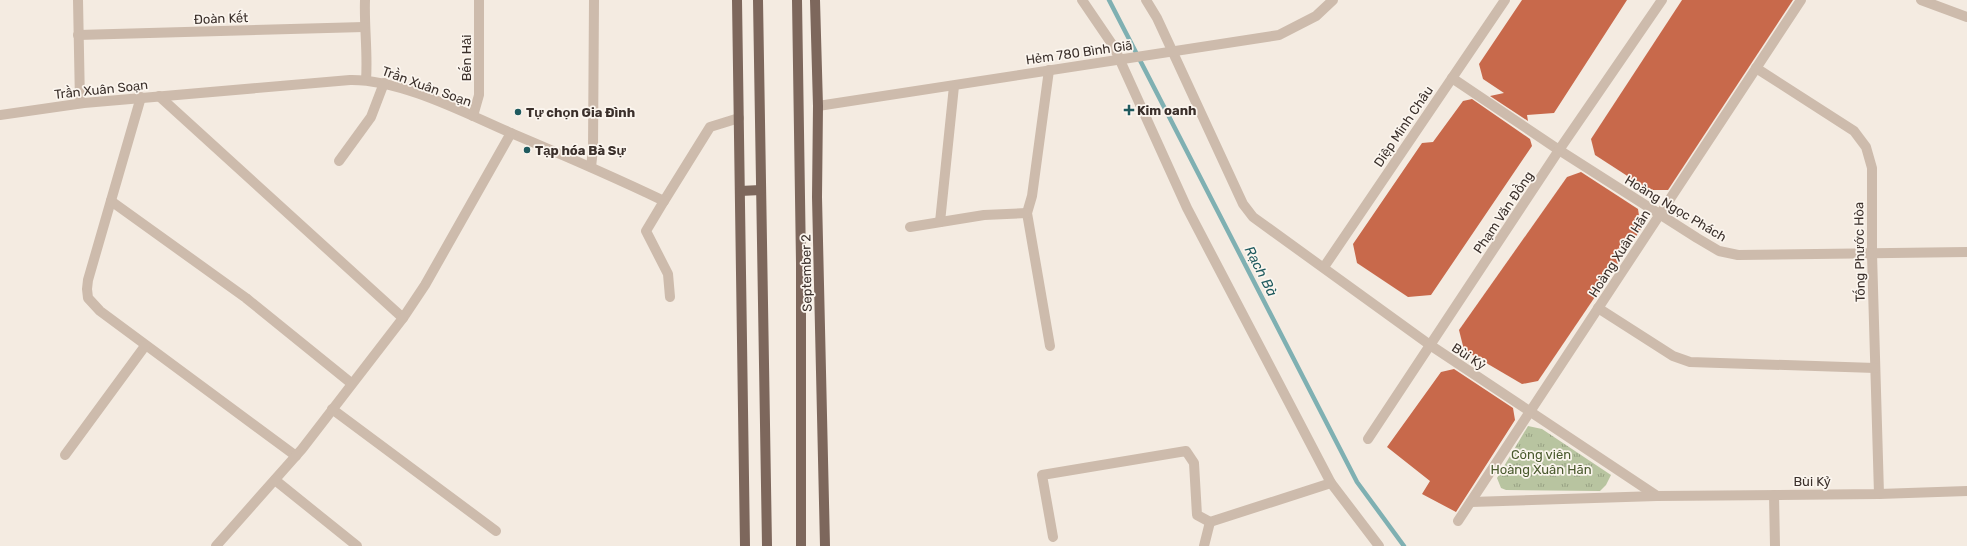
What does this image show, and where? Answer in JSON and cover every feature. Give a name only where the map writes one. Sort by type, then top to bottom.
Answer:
[{"type":"main road","points":[[737,0],[745,546]]},
{"type":"main road","points":[[758,0],[767,546]]},
{"type":"main road","name":"September 2","points":[[797,0],[800,198],[801,546]]},
{"type":"main road","name":"September 2","points":[[815,0],[818,106],[817,197],[824,546]]},
{"type":"main road","points":[[740,191],[761,190]]},
{"type":"main road","points":[[800,198],[817,197]]},
{"type":"street","points":[[78,0],[80,103]]},
{"type":"street","points":[[365,0],[364,27],[368,57],[366,80]]},
{"type":"street","name":"Bến Hải","points":[[473,116],[479,95],[479,0]]},
{"type":"street","points":[[591,166],[593,149],[594,0]]},
{"type":"street","points":[[1082,0],[1114,47],[1187,208],[1331,483],[1379,546]]},
{"type":"street","name":"Bùi Kỷ","points":[[1146,0],[1157,18],[1242,204],[1253,217],[1430,345],[1657,496]]},
{"type":"street","name":"Hẻm 780 Bình Giã","points":[[818,106],[1279,35],[1316,16],[1333,0]]},
{"type":"street","name":"Diệp Minh Châu","points":[[1324,267],[1505,0]]},
{"type":"street","name":"Phạm Văn Đồng","points":[[1368,439],[1559,150],[1662,0]]},
{"type":"street","name":"Hoàng Xuân Hãn","points":[[1458,521],[1801,0]]},
{"type":"street","points":[[1921,0],[1967,17]]},
{"type":"street","name":"Đoàn Kết","points":[[78,35],[364,27]]},
{"type":"street","name":"Tống Phước Hòa","points":[[1756,68],[1854,130],[1866,147],[1872,168],[1872,254],[1879,494]]},
{"type":"street","points":[[1049,70],[1032,196],[1027,213],[1050,346]]},
{"type":"street","name":"Hoàng Ngọc Phách","points":[[1452,78],[1559,150],[1719,251],[1738,255],[1967,252]]},
{"type":"street","name":"Trần Xuân Soạn","points":[[0,115],[80,103],[366,80],[384,83],[473,116],[591,166],[664,201]]},
{"type":"street","points":[[339,161],[371,117],[384,83]]},
{"type":"street","points":[[940,222],[954,86]]},
{"type":"street","points":[[159,96],[403,318]]},
{"type":"street","points":[[141,98],[88,280],[88,298],[100,311],[145,346],[296,456]]},
{"type":"street","points":[[670,296],[668,274],[646,231],[710,127],[739,118]]},
{"type":"street","points":[[216,546],[296,456],[351,383],[403,318],[424,285],[511,133]]},
{"type":"street","points":[[111,202],[246,298],[351,383]]},
{"type":"street","points":[[910,227],[984,215],[1027,213]]},
{"type":"street","points":[[1598,308],[1673,356],[1690,362],[1875,368]]},
{"type":"street","points":[[65,454],[145,346]]},
{"type":"street","points":[[332,409],[496,531]]},
{"type":"street","points":[[1053,537],[1042,475],[1186,451],[1194,463],[1197,515],[1210,522],[1331,483]]},
{"type":"street","points":[[275,480],[357,546]]},
{"type":"street","name":"Bùi Kỷ","points":[[1471,502],[1657,496],[1879,494],[1967,491]]},
{"type":"street","points":[[1774,495],[1775,546]]},
{"type":"street","points":[[1204,546],[1210,522]]},
{"type":"green space","name":"Công viên Hoàng Xuân Hãn","points":[[1528,426],[1542,429],[1611,475],[1606,485],[1600,491],[1506,490],[1501,488],[1497,478]]},
{"type":"building","points":[[1522,0],[1627,0],[1554,113],[1527,115],[1528,121],[1490,96],[1504,93],[1483,79],[1479,64]]},
{"type":"building","points":[[1682,0],[1793,0],[1668,190],[1649,190],[1595,155],[1591,139]]},
{"type":"building","points":[[1472,99],[1530,139],[1532,146],[1431,295],[1408,297],[1357,263],[1353,244],[1422,143],[1433,142],[1463,101]]},
{"type":"building","points":[[1581,172],[1638,209],[1641,229],[1538,381],[1522,384],[1464,350],[1459,330],[1567,177]]},
{"type":"building","points":[[1454,369],[1513,408],[1515,420],[1456,512],[1422,494],[1430,481],[1387,447],[1441,372]]},
{"type":"waterway","name":"Rạch Bà","points":[[1109,0],[1357,482],[1404,546]]},
{"type":"place","name":"Kim oanh","points":[[1129,110]]},
{"type":"place","name":"Tự chọn Gia Đình","points":[[518,112]]},
{"type":"place","name":"Tạp hóa Bà Sự","points":[[527,150]]}]
